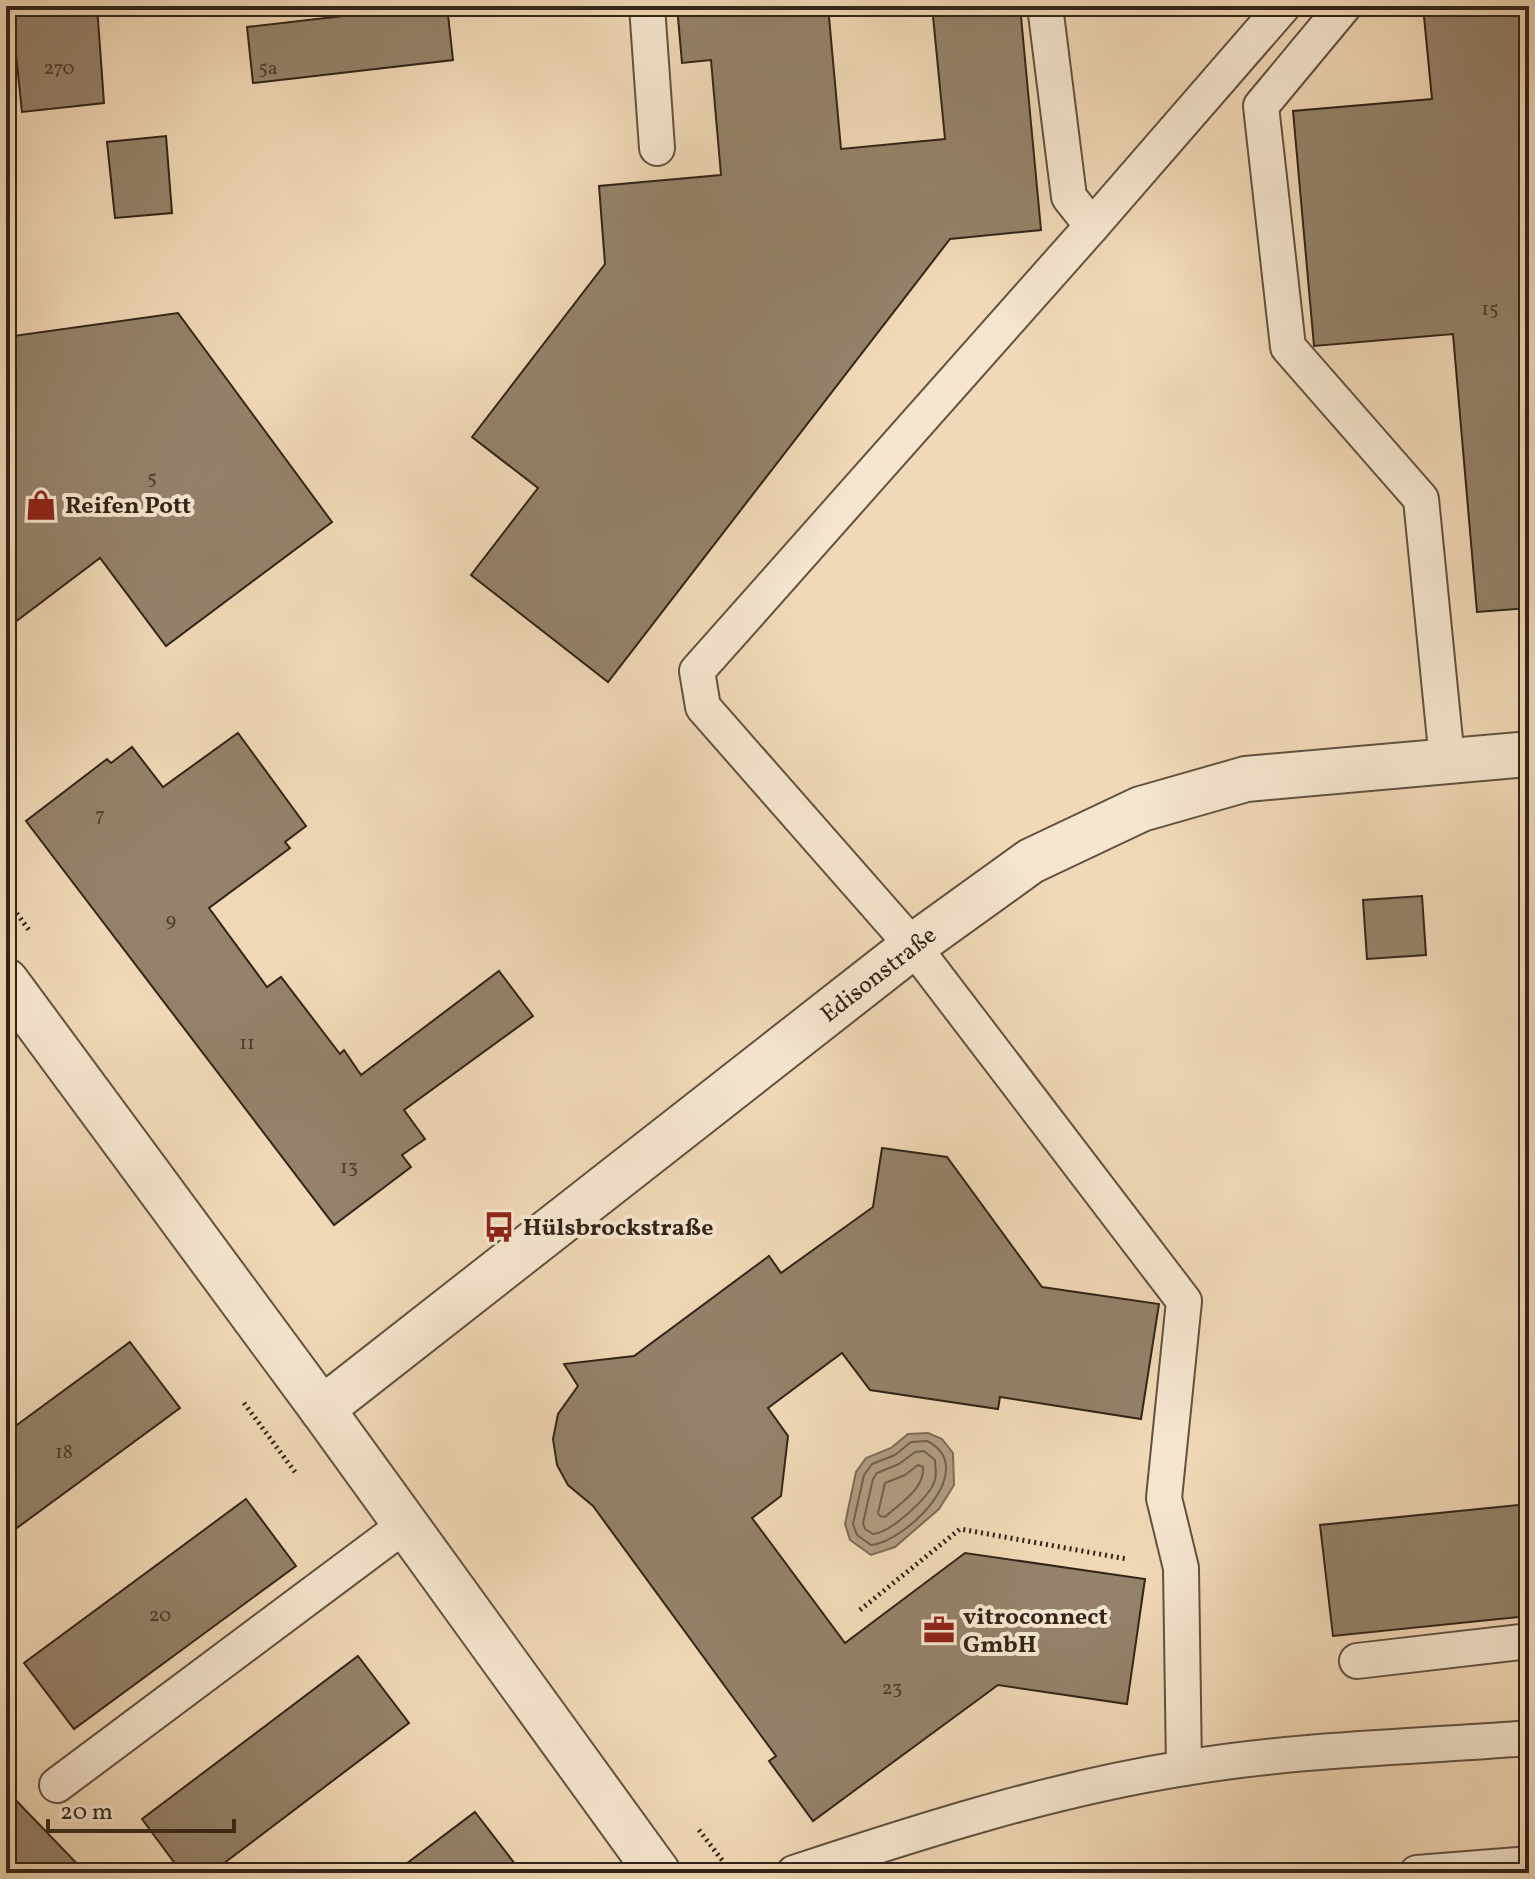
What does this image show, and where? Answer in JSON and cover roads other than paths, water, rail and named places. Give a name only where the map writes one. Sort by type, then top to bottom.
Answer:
[{"type":"street","name":"Edisonstraße","points":[[322,1409],[913,946],[1031,861],[1141,809],[1246,779],[1529,754]]},
{"type":"street","points":[[6,981],[322,1409],[658,1873]]},
{"type":"lane","points":[[647,6],[657,148]]},
{"type":"lane","points":[[1045,6],[1069,197],[1092,226]]},
{"type":"lane","points":[[1184,1768],[1181,1568],[1164,1498],[1184,1301],[913,946],[703,707],[697,671],[1283,6]]},
{"type":"lane","points":[[1344,6],[1261,106],[1288,347],[1421,499],[1447,760]]},
{"type":"lane","points":[[57,1785],[405,1525]]},
{"type":"lane","points":[[1357,1661],[1529,1641]]},
{"type":"lane","points":[[794,1873],[925,1830],[1127,1778],[1233,1760],[1529,1738]]},
{"type":"lane","points":[[1417,1873],[1529,1864]]},
{"type":"water","points":[[928,1433],[942,1439],[953,1453],[954,1485],[939,1509],[895,1547],[871,1555],[850,1540],[845,1524],[856,1472],[866,1458],[891,1448],[908,1434]]},
{"type":"place","name":"Reifen Pott","points":[[41,505]]},
{"type":"place","name":"Hülsbrockstraße","points":[[499,1227]]},
{"type":"place","name":"vitroconnect GmbH","points":[[939,1630]]}]
